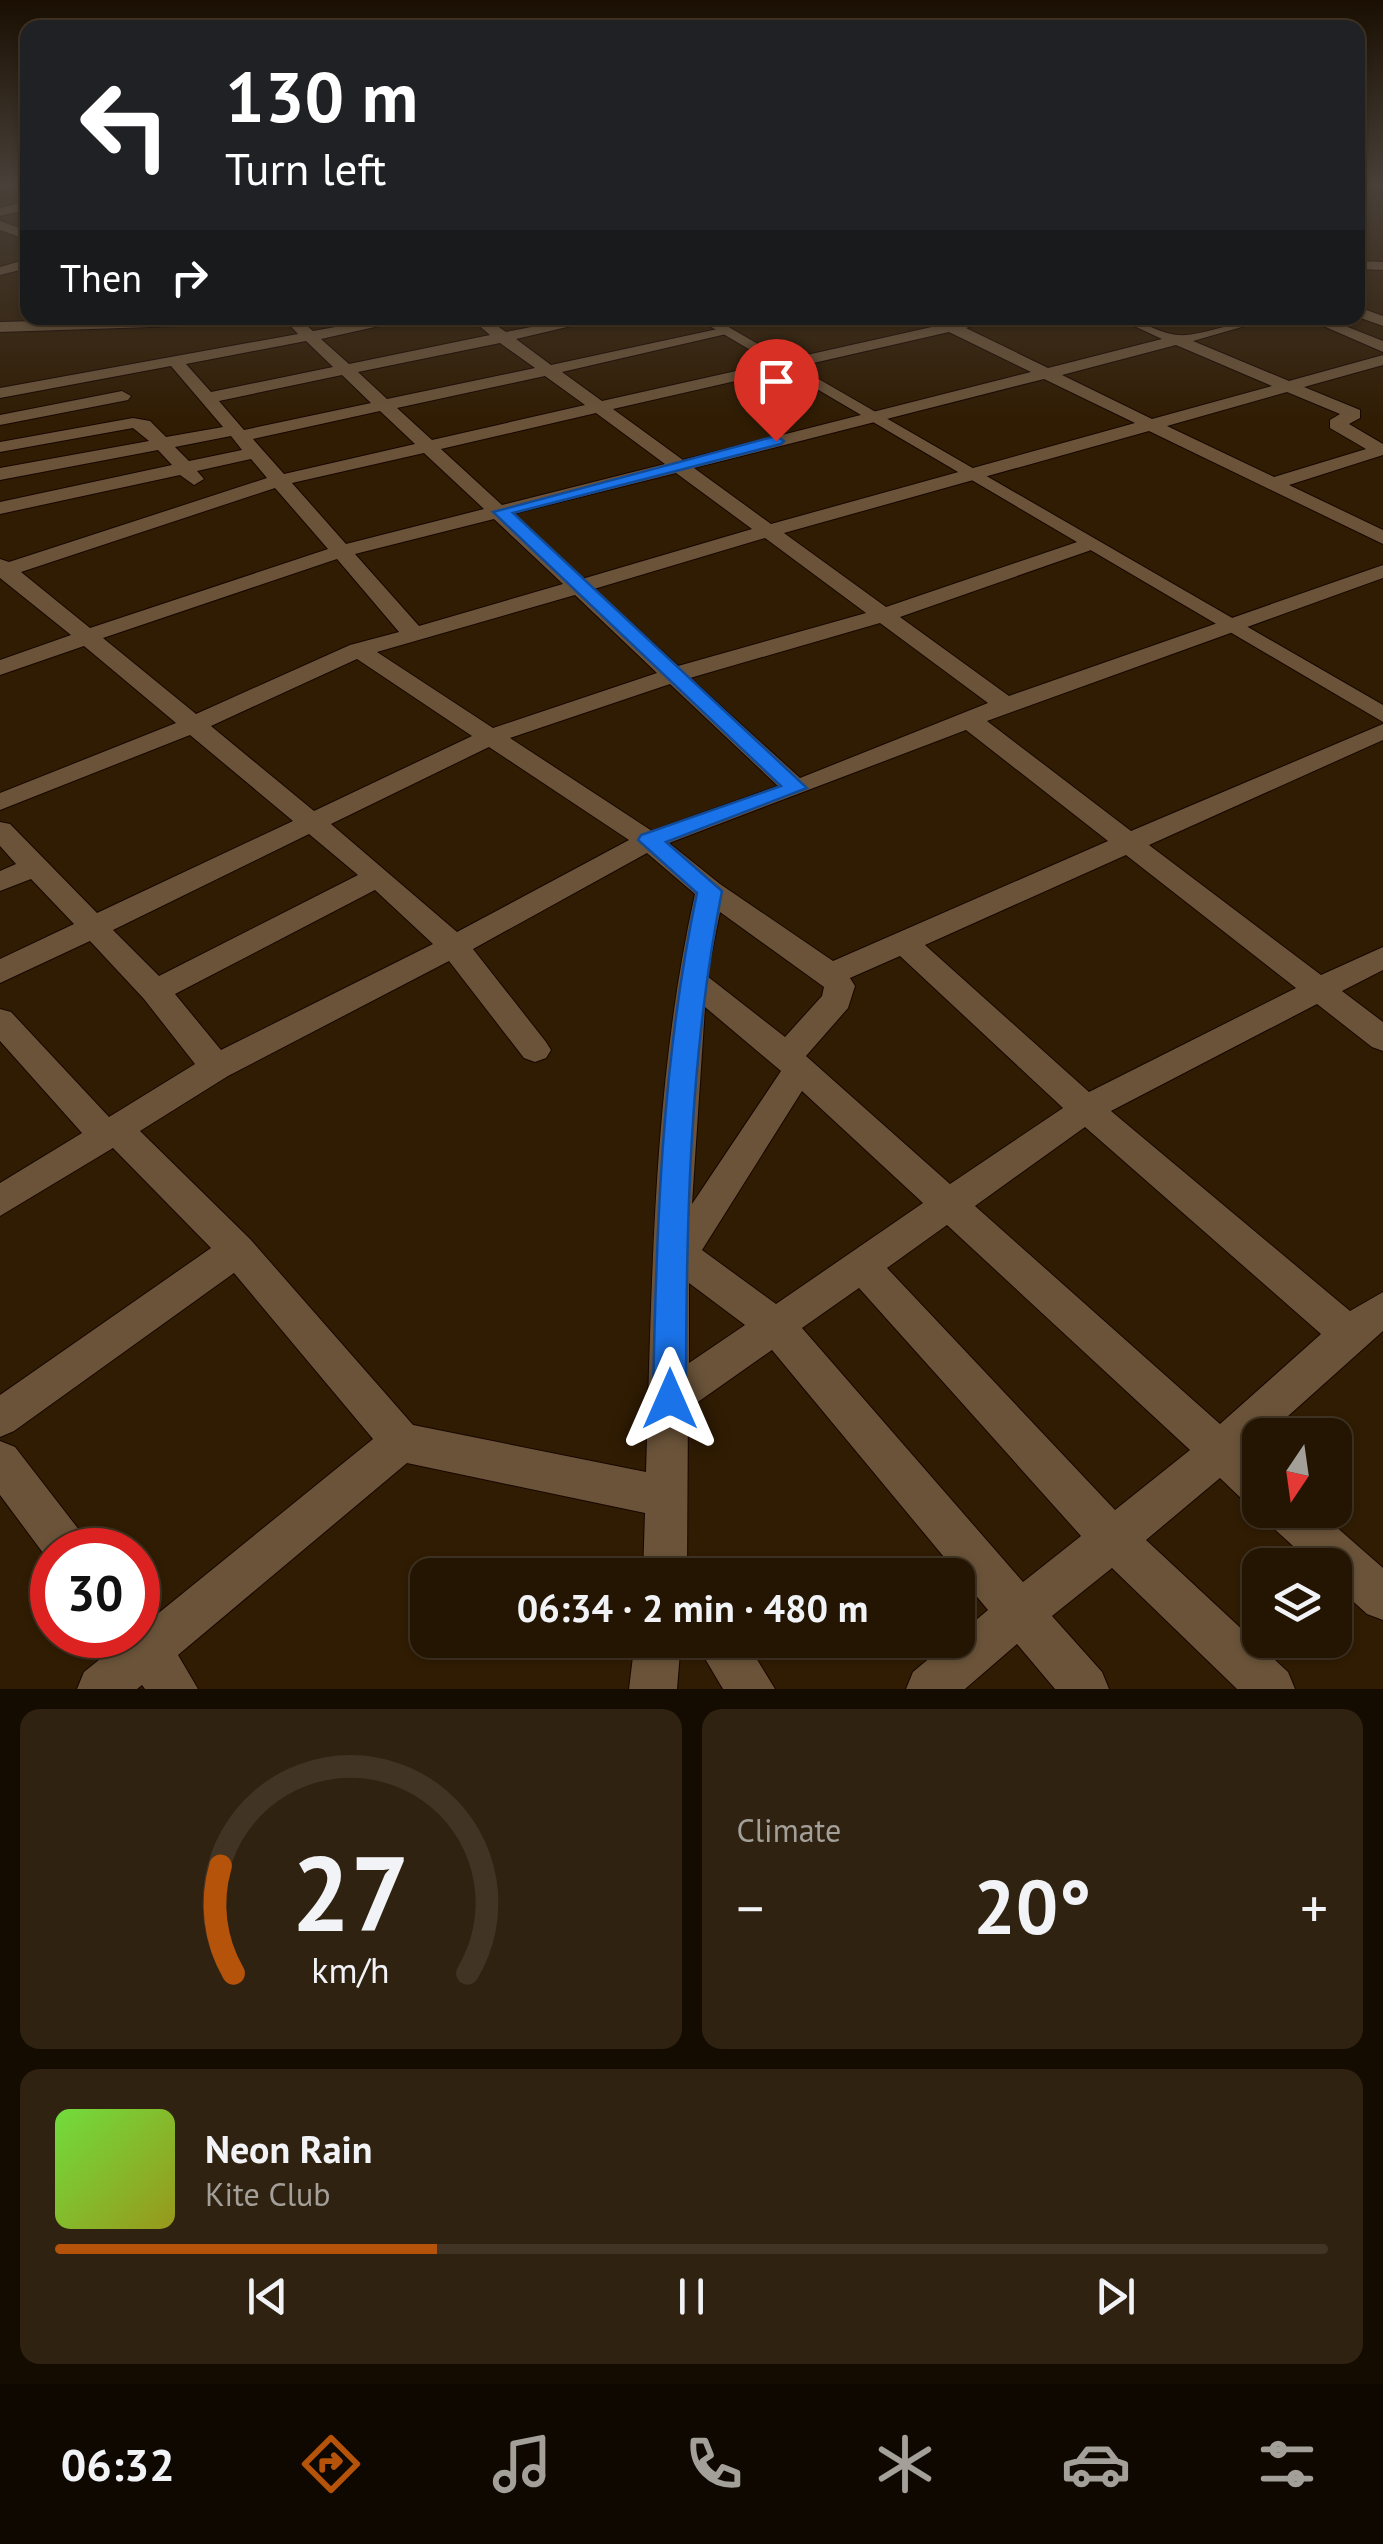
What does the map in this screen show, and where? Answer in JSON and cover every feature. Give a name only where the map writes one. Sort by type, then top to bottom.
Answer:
[{"type":"street","points":[[0,327],[45,325]]},
{"type":"street","points":[[297,325],[583,586],[796,788]]},
{"type":"street","points":[[0,393],[369,325]]},
{"type":"street","points":[[488,325],[1006,705]]},
{"type":"street","points":[[206,398],[563,325]]},
{"type":"street","points":[[0,508],[185,468],[242,440],[548,369],[715,325],[1383,716]]},
{"type":"street","points":[[2,569],[278,481],[956,325]]},
{"type":"street","points":[[1141,325],[1383,428]]},
{"type":"street","points":[[0,668],[226,586],[339,552],[1237,325]]},
{"type":"street","points":[[1330,325],[1383,347]]},
{"type":"street","points":[[951,326],[1381,536]]},
{"type":"street","points":[[174,360],[414,635]]},
{"type":"street","points":[[0,802],[194,725],[358,650],[1383,360]]},
{"type":"street","points":[[1350,370],[1383,383]]},
{"type":"street","points":[[0,420],[122,396]]},
{"type":"street","points":[[1272,484],[1380,452],[1378,447],[1336,424],[1354,414]]},
{"type":"street","points":[[0,447],[144,425],[212,499]]},
{"type":"street","points":[[0,474],[164,443],[242,440]]},
{"type":"street","points":[[0,972],[490,737],[677,674],[883,615],[1090,544]]},
{"type":"street","points":[[2,569],[378,877],[454,946],[535,1050]]},
{"type":"street","points":[[0,1202],[216,1067],[454,946],[650,840],[796,788],[1006,705],[1234,628],[1383,572]]},
{"type":"street","points":[[358,650],[650,840],[710,891],[831,974],[840,986],[837,1000],[675,1251]]},
{"type":"street","points":[[969,720],[1383,1040]]},
{"type":"street","points":[[831,974],[1383,731]]},
{"type":"street","points":[[0,830],[155,991],[216,1067]]},
{"type":"street","points":[[0,882],[35,866]]},
{"type":"street","points":[[155,991],[378,877]]},
{"type":"street","points":[[668,1558],[666,1497],[675,1251],[691,980],[710,891]]},
{"type":"street","points":[[901,940],[1086,1109],[1348,1332]]},
{"type":"street","points":[[670,1399],[1086,1109],[1383,958]]},
{"type":"street","points":[[691,980],[793,1064],[1242,1471]]},
{"type":"street","points":[[0,1020],[112,1133],[237,1250],[401,1442],[666,1497]]},
{"type":"street","points":[[0,1418],[237,1250]]},
{"type":"street","points":[[675,1251],[776,1326],[1084,1689]]},
{"type":"street","points":[[862,1266],[1112,1537],[1271,1689]]},
{"type":"street","points":[[930,1689],[1017,1612],[1220,1451],[1348,1332],[1383,1309]]},
{"type":"street","points":[[160,1625],[401,1442]]},
{"type":"street","points":[[0,1461],[51,1528]]},
{"type":"street","points":[[1306,1528],[1383,1598]]},
{"type":"street","points":[[101,1689],[125,1658]]},
{"type":"street","points":[[150,1658],[174,1689]]},
{"type":"street","points":[[653,1689],[656,1658]]},
{"type":"street","points":[[729,1658],[751,1689]]},
{"type":"route","points":[[670,1399],[671,1248],[691,980],[710,891],[650,840],[796,788],[501,512],[776,441]]}]
